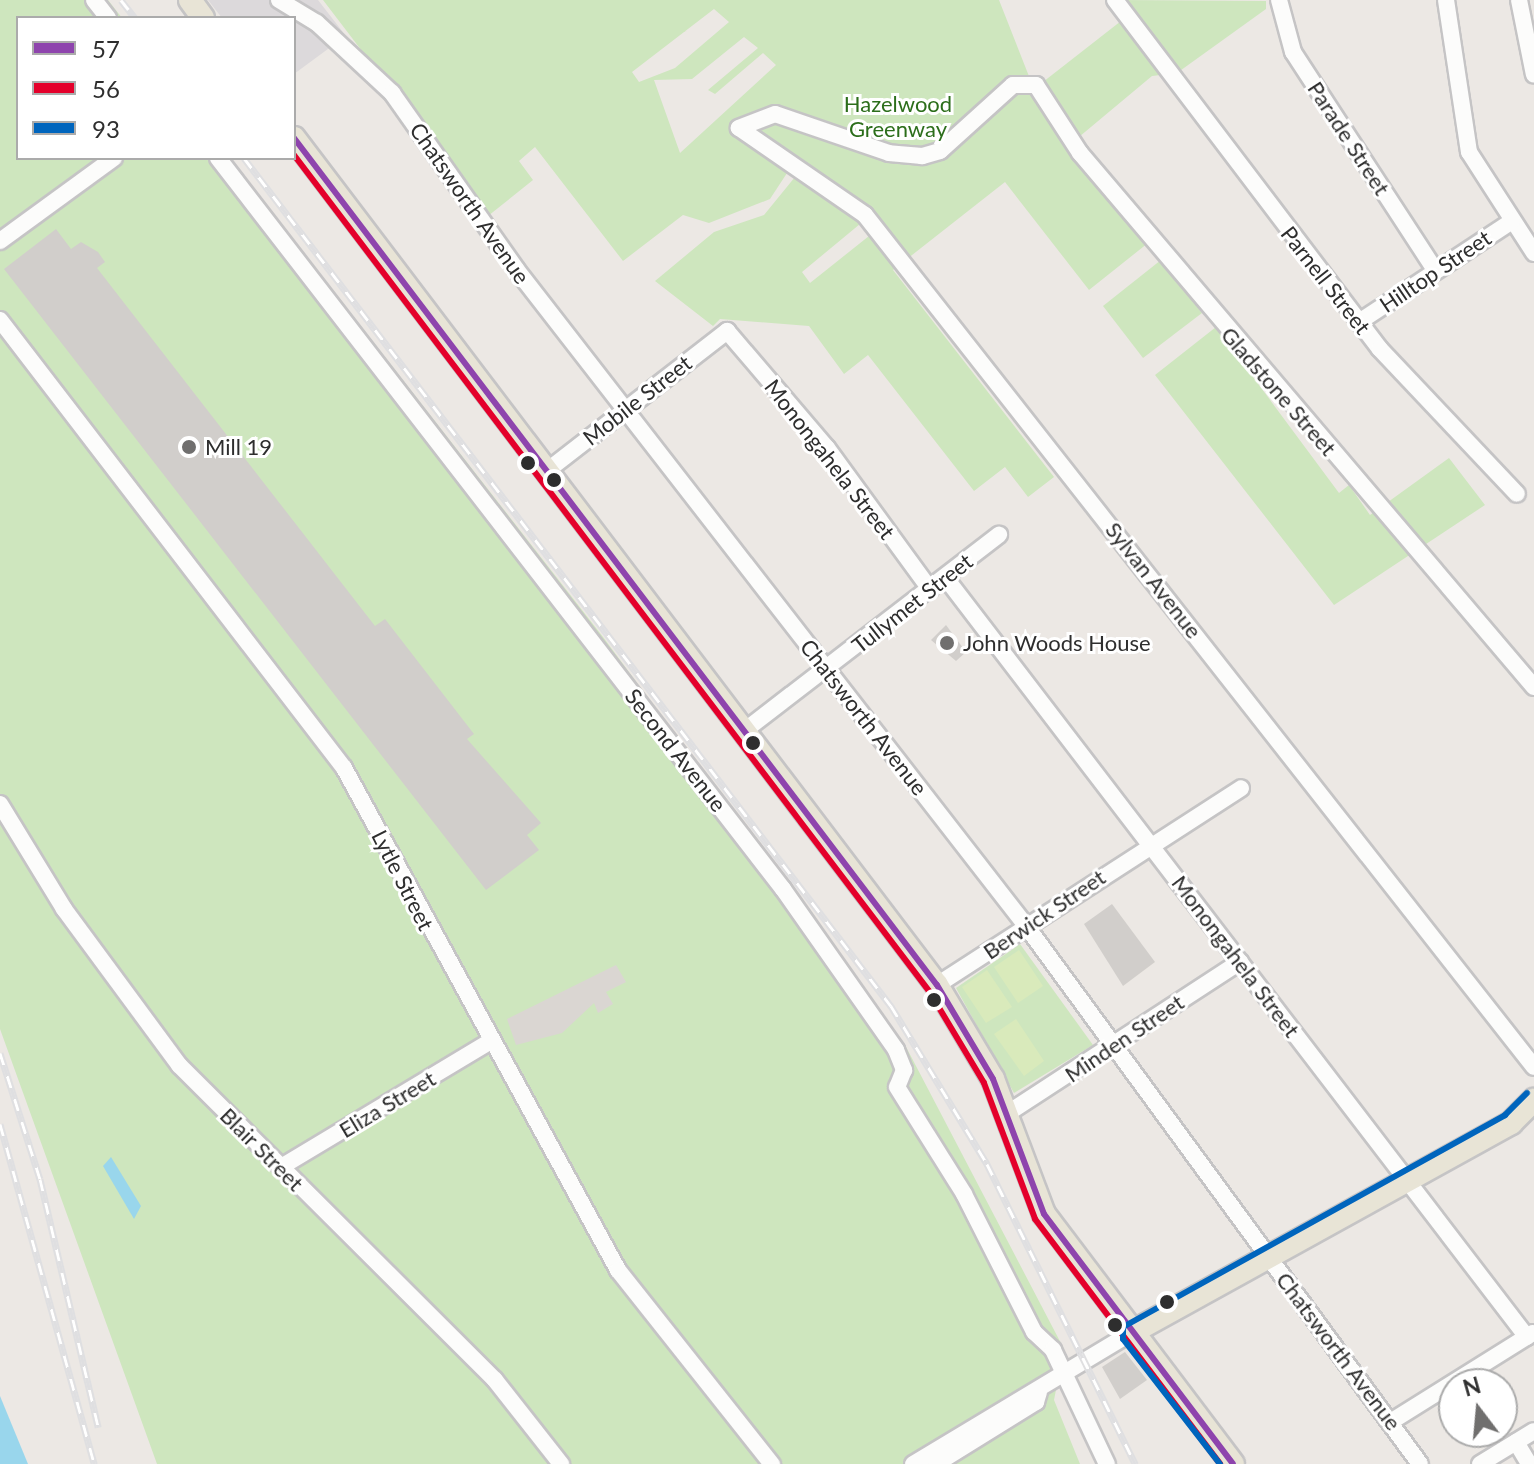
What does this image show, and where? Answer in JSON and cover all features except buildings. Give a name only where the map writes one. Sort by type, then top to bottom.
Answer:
[{"type":"main road","points":[[296,141],[748,728],[937,985],[1008,1113],[1054,1231],[1233,1464]]},
{"type":"main road","points":[[1131,1333],[1511,1123],[1534,1100]]},
{"type":"street","points":[[94,0],[106,16]]},
{"type":"street","name":"Chatsworth Avenue","points":[[279,0],[317,23],[392,93],[624,409],[1027,927],[1392,1421],[1420,1464]]},
{"type":"street","name":"Parnell Street","points":[[1115,0],[1150,54],[1359,322],[1517,494]]},
{"type":"street","name":"Parade Street","points":[[1279,0],[1293,52],[1435,270]]},
{"type":"street","points":[[1446,0],[1469,152],[1534,253]]},
{"type":"street","points":[[1519,0],[1534,75]]},
{"type":"street","name":"Sylvan Avenue","points":[[1036,85],[1013,85],[940,151],[922,156],[889,153],[775,114],[739,128],[865,215],[1534,1067]]},
{"type":"street","name":"Gladstone Street","points":[[1036,85],[1100,177],[1534,687]]},
{"type":"street","points":[[0,241],[111,160]]},
{"type":"street","name":"Second Avenue","points":[[220,160],[783,889],[888,1037],[904,1070],[897,1087],[1065,1376]]},
{"type":"street","name":"Hilltop Street","points":[[1359,322],[1512,221]]},
{"type":"street","name":"Lytle Street","points":[[0,320],[344,768],[618,1270],[772,1464]]},
{"type":"street","name":"Mobile Street","points":[[548,470],[727,331]]},
{"type":"street","name":"Monongahela Street","points":[[727,331],[827,448],[930,589]]},
{"type":"street","name":"Tullymet Street","points":[[748,728],[999,535]]},
{"type":"street","name":"Monongahela Street","points":[[945,577],[1150,842],[1405,1181],[1530,1334]]},
{"type":"street","name":"Berwick Street","points":[[937,985],[1150,842],[1241,788]]},
{"type":"street","name":"Blair Street","points":[[0,804],[154,1035],[281,1167],[495,1380],[561,1464]]},
{"type":"street","name":"Minden Street","points":[[1008,1113],[1240,962]]},
{"type":"street","name":"Eliza Street","points":[[281,1167],[492,1040]]},
{"type":"street","points":[[913,1464],[1039,1392],[1131,1333]]},
{"type":"street","points":[[1392,1421],[1530,1334]]},
{"type":"street","points":[[1065,1376],[1107,1464]]},
{"type":"street","points":[[936,1464],[1036,1402],[1039,1392]]},
{"type":"street","points":[[1518,1445],[1529,1464]]},
{"type":"street","points":[[1480,1464],[1506,1448]]},
{"type":"shaded area","points":[[208,0],[318,0],[356,49],[343,59],[332,46],[296,73],[296,16],[220,16]]},
{"type":"shaded area","points":[[616,965],[626,982],[606,992],[613,1004],[598,1013],[594,1003],[562,1033],[516,1045],[507,1019]]},
{"type":"green space","points":[[0,0],[108,0],[120,16],[16,16],[16,160],[232,160],[603,637],[905,1045],[1064,1349],[1054,1400],[1080,1464],[157,1464],[0,1029]]},
{"type":"green space","name":"Hazelwood Greenway","points":[[323,0],[999,0],[1034,89],[1130,14],[1120,0],[1266,1],[1266,9],[1177,73],[1152,76],[1067,147],[1148,243],[1089,290],[1005,182],[893,270],[1054,477],[1028,497],[1005,467],[974,491],[868,355],[844,374],[809,326],[720,319],[713,326],[655,281],[714,232],[764,215],[795,177],[789,170],[770,199],[709,223],[683,215],[623,261],[535,147],[519,161],[533,180],[488,216]],"holes":[[[714,9],[729,22],[675,68],[639,82],[632,72]],[[744,37],[758,48],[708,90],[715,94],[763,53],[776,65],[680,153],[654,80],[692,79]],[[860,224],[869,236],[810,283],[802,272]]]},
{"type":"green space","points":[[1161,260],[1202,313],[1143,358],[1103,306]]},
{"type":"green space","points":[[1216,327],[1339,493],[1349,485],[1370,515],[1449,458],[1485,505],[1334,605],[1155,375]]},
{"type":"green space","points":[[1020,944],[1093,1045],[1014,1093],[956,988]]},
{"type":"green space","points":[[1019,950],[1043,986],[1018,1003],[994,967]]},
{"type":"green space","points":[[987,970],[1012,1007],[986,1023],[962,987]]},
{"type":"green space","points":[[1016,1019],[1044,1061],[1024,1076],[994,1034]]},
{"type":"water","points":[[111,1157],[141,1206],[134,1219],[103,1166]]},
{"type":"water","points":[[0,1396],[28,1464],[0,1464]]},
{"type":"railway","points":[[121,0],[133,16]]},
{"type":"railway","points":[[246,160],[891,1006],[987,1164],[1135,1464]]},
{"type":"railway","points":[[0,1053],[40,1179],[98,1427]]},
{"type":"railway","points":[[0,1124],[94,1464]]},
{"type":"transit line","name":"57","points":[[296,141],[937,985],[993,1079],[1044,1214],[1233,1464]]},
{"type":"transit line","name":"56","points":[[296,158],[929,991],[984,1083],[1035,1219],[1220,1464]]},
{"type":"transit line","name":"93","points":[[1220,1464],[1123,1339],[1123,1327],[1505,1115],[1527,1093]]},
{"type":"place","name":"Mill 19","points":[[189,447]]},
{"type":"place","name":"John Woods House","points":[[947,643]]}]
